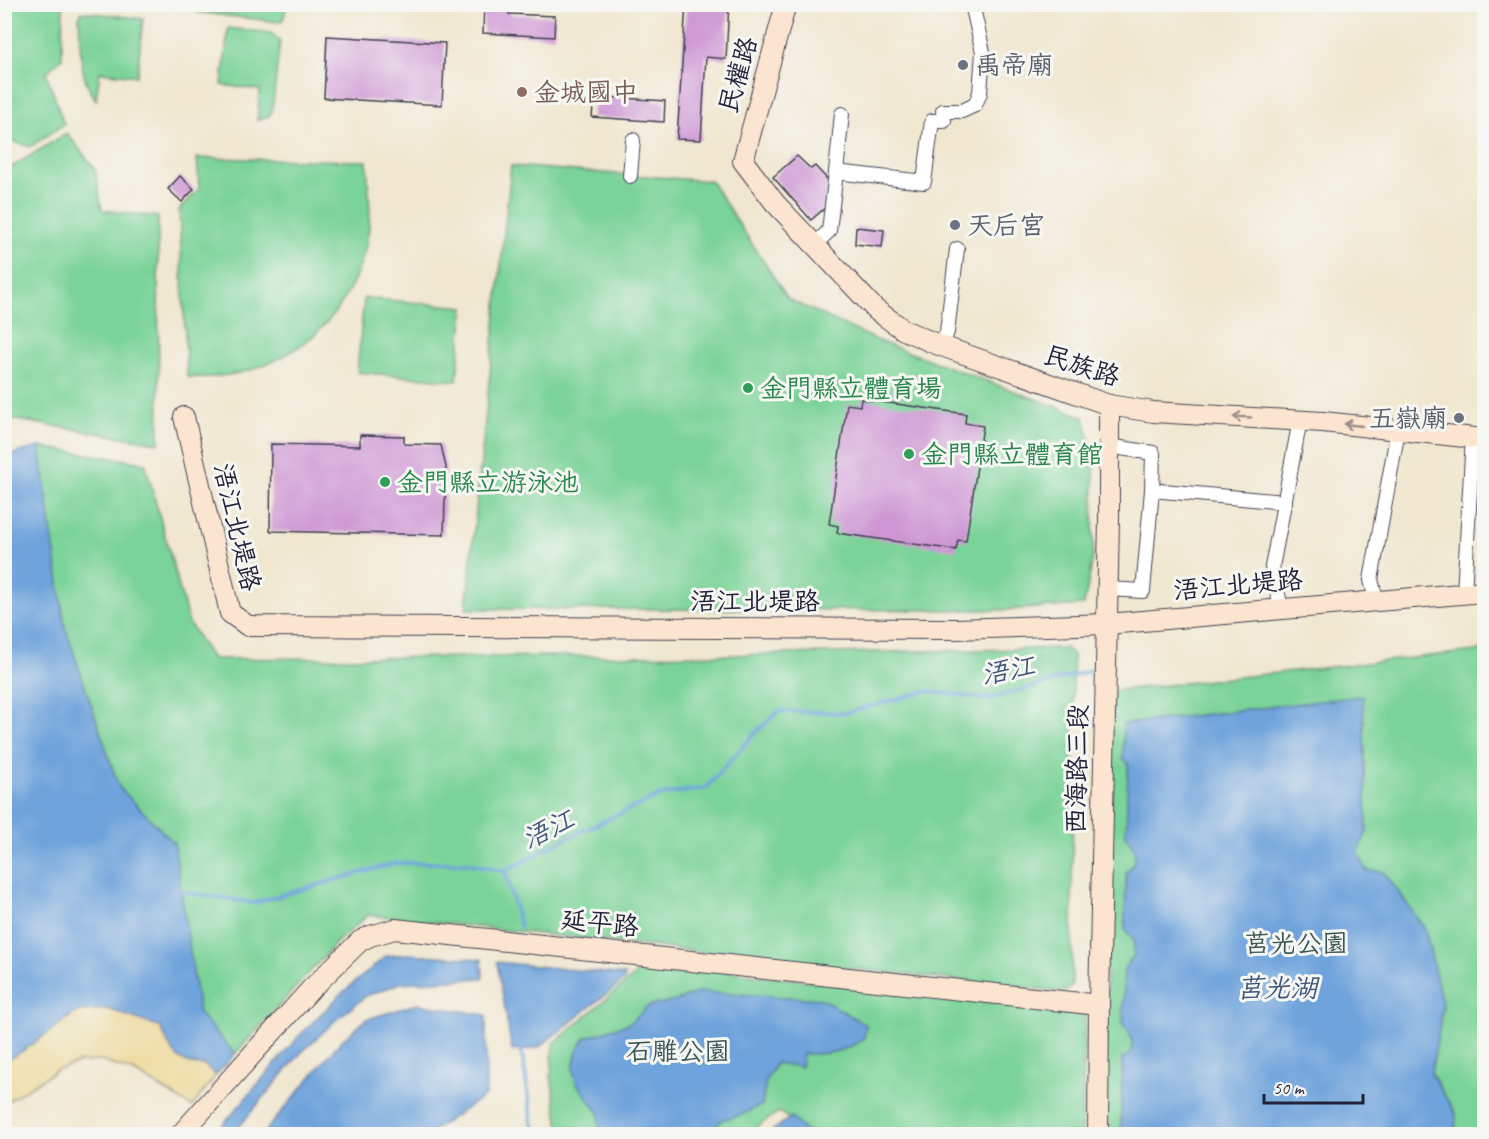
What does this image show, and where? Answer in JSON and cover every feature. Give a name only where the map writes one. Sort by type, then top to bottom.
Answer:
[{"type":"street","name":"民權路","points":[[743,161],[786,4]]},
{"type":"street","points":[[836,172],[924,182],[932,121],[944,121],[943,111],[962,111],[975,105],[980,93],[983,52],[972,4]]},
{"type":"street","points":[[814,245],[829,231],[842,114]]},
{"type":"street","points":[[630,176],[633,140]]},
{"type":"street","name":"民族路","points":[[743,161],[775,204],[876,310],[891,322],[942,346],[1109,405],[1153,412],[1300,420],[1479,439]]},
{"type":"street","points":[[942,346],[947,332],[957,249]]},
{"type":"street","name":"西海路三段","points":[[1098,1134],[1109,405]]},
{"type":"street","name":"浯江北堤路","points":[[184,417],[230,613],[249,626],[956,629],[1107,624],[1485,592]]},
{"type":"street","points":[[1281,608],[1272,567],[1300,420]]},
{"type":"street","points":[[1376,600],[1371,580],[1398,430]]},
{"type":"street","points":[[1464,594],[1479,439]]},
{"type":"street","points":[[1108,446],[1153,453],[1143,591],[1108,589]]},
{"type":"street","points":[[1152,490],[1285,502]]},
{"type":"street","name":"延平路","points":[[181,1134],[319,981],[360,941],[395,929],[1099,1005]]},
{"type":"green space","points":[[4,5],[63,5],[62,58],[46,73],[64,124],[30,147],[5,139]]},
{"type":"green space","points":[[197,5],[287,5],[283,20],[278,22],[196,12]]},
{"type":"green space","points":[[81,13],[143,19],[137,76],[100,72],[96,100],[83,72],[79,18]]},
{"type":"green space","points":[[228,28],[271,33],[280,41],[272,112],[269,116],[257,121],[260,90],[222,85]]},
{"type":"green space","points":[[67,133],[95,169],[102,210],[158,217],[159,443],[5,418],[5,171]]},
{"type":"green space","points":[[197,158],[367,161],[370,207],[368,235],[359,267],[346,296],[328,321],[306,342],[280,358],[251,370],[220,376],[187,377],[179,210],[199,189]]},
{"type":"green space","name":"金門縣立體育場","points":[[511,166],[711,181],[788,299],[881,342],[1084,417],[1093,452],[1094,466],[1093,557],[1084,605],[1004,610],[466,609]]},
{"type":"green space","points":[[364,298],[464,307],[457,381],[357,372]]},
{"type":"green space","points":[[40,447],[145,463],[189,623],[212,659],[731,655],[1066,648],[1073,655],[1072,986],[1065,992],[368,915],[338,941],[216,1075],[204,1065],[190,1066],[160,1027],[140,1021],[78,1011],[5,1061],[4,456]]},
{"type":"green space","name":"莒光湖","points":[[1484,650],[1484,1134],[1103,1134],[1112,691]]},
{"type":"green space","name":"石雕公園","points":[[650,962],[1085,1014],[1082,1134],[810,1134],[779,1112],[746,1134],[560,1134],[551,1076],[553,1044]]},
{"type":"sand","points":[[108,1009],[160,1027],[175,1055],[186,1063],[204,1065],[216,1075],[192,1107],[135,1072],[101,1061],[80,1062],[55,1071],[5,1103],[5,1061],[78,1011]]},
{"type":"water","points":[[40,447],[65,627],[119,787],[174,843],[199,1013],[235,1054],[216,1075],[204,1065],[186,1063],[175,1055],[160,1027],[108,1009],[78,1011],[5,1061],[5,456]]},
{"type":"water","name":"莒光湖","points":[[1363,696],[1367,832],[1358,851],[1366,870],[1384,872],[1425,929],[1443,1008],[1431,1073],[1456,1114],[1455,1134],[1121,1134],[1122,1059],[1132,1048],[1130,1034],[1123,1026],[1124,969],[1134,955],[1134,939],[1125,930],[1126,872],[1135,859],[1134,850],[1126,837],[1128,763],[1123,759],[1123,724]]},
{"type":"water","points":[[409,954],[482,959],[483,978],[401,983],[366,996],[300,1054],[233,1134],[215,1134],[298,1037],[342,993],[386,956]]},
{"type":"water","points":[[497,962],[625,975],[624,980],[538,1048],[512,1051]]},
{"type":"water","points":[[700,992],[822,999],[866,1025],[864,1039],[835,1052],[803,1054],[801,1067],[776,1063],[766,1080],[762,1105],[741,1115],[721,1120],[711,1134],[600,1134],[599,1113],[576,1082],[573,1069],[577,1051],[585,1038],[630,1023],[648,1006],[676,1001]]},
{"type":"water","points":[[417,1004],[486,1015],[486,1095],[428,1134],[263,1134],[340,1042],[367,1019]]},
{"type":"water","points":[[791,1117],[808,1134],[768,1134]]},
{"type":"building","points":[[181,4],[197,4],[197,10],[180,8]]},
{"type":"building","points":[[484,4],[510,4],[509,14],[555,16],[554,37],[483,33]]},
{"type":"building","points":[[686,4],[729,4],[726,59],[706,57],[701,140],[677,139]]},
{"type":"building","points":[[327,36],[445,43],[442,105],[324,98]]},
{"type":"building","points":[[594,96],[665,101],[664,122],[592,117]]},
{"type":"building","points":[[797,156],[811,169],[815,166],[829,181],[826,207],[811,220],[773,177]]},
{"type":"building","points":[[180,176],[194,189],[182,202],[168,189]]},
{"type":"building","points":[[856,227],[884,230],[882,247],[855,244]]},
{"type":"building","name":"金門縣立體育館","points":[[861,399],[966,414],[965,423],[983,426],[966,541],[958,540],[956,550],[837,533],[838,526],[829,524],[847,404],[860,406]]},
{"type":"building","points":[[360,435],[404,436],[404,444],[441,445],[446,467],[444,535],[270,531],[271,444],[360,446]]},
{"type":"waterway","name":"浯江","points":[[178,891],[254,903],[396,863],[466,863],[505,871],[567,838],[661,795],[706,788],[755,733],[779,711],[845,713],[927,691],[989,699],[1093,670]]},
{"type":"waterway","points":[[505,871],[520,926]]},
{"type":"waterway","points":[[521,1046],[534,1134]]},
{"type":"place","name":"禹帝廟","points":[[963,65]]},
{"type":"place","name":"金城國中","points":[[522,92]]},
{"type":"place","name":"天后宮","points":[[955,225]]},
{"type":"place","name":"金門縣立體育場","points":[[748,388]]},
{"type":"place","name":"五嶽廟","points":[[1459,418]]},
{"type":"place","name":"金門縣立體育館","points":[[909,454]]},
{"type":"place","name":"金門縣立游泳池","points":[[385,482]]},
{"type":"park label","name":"莒光公園","points":[[1296,943]]}]
